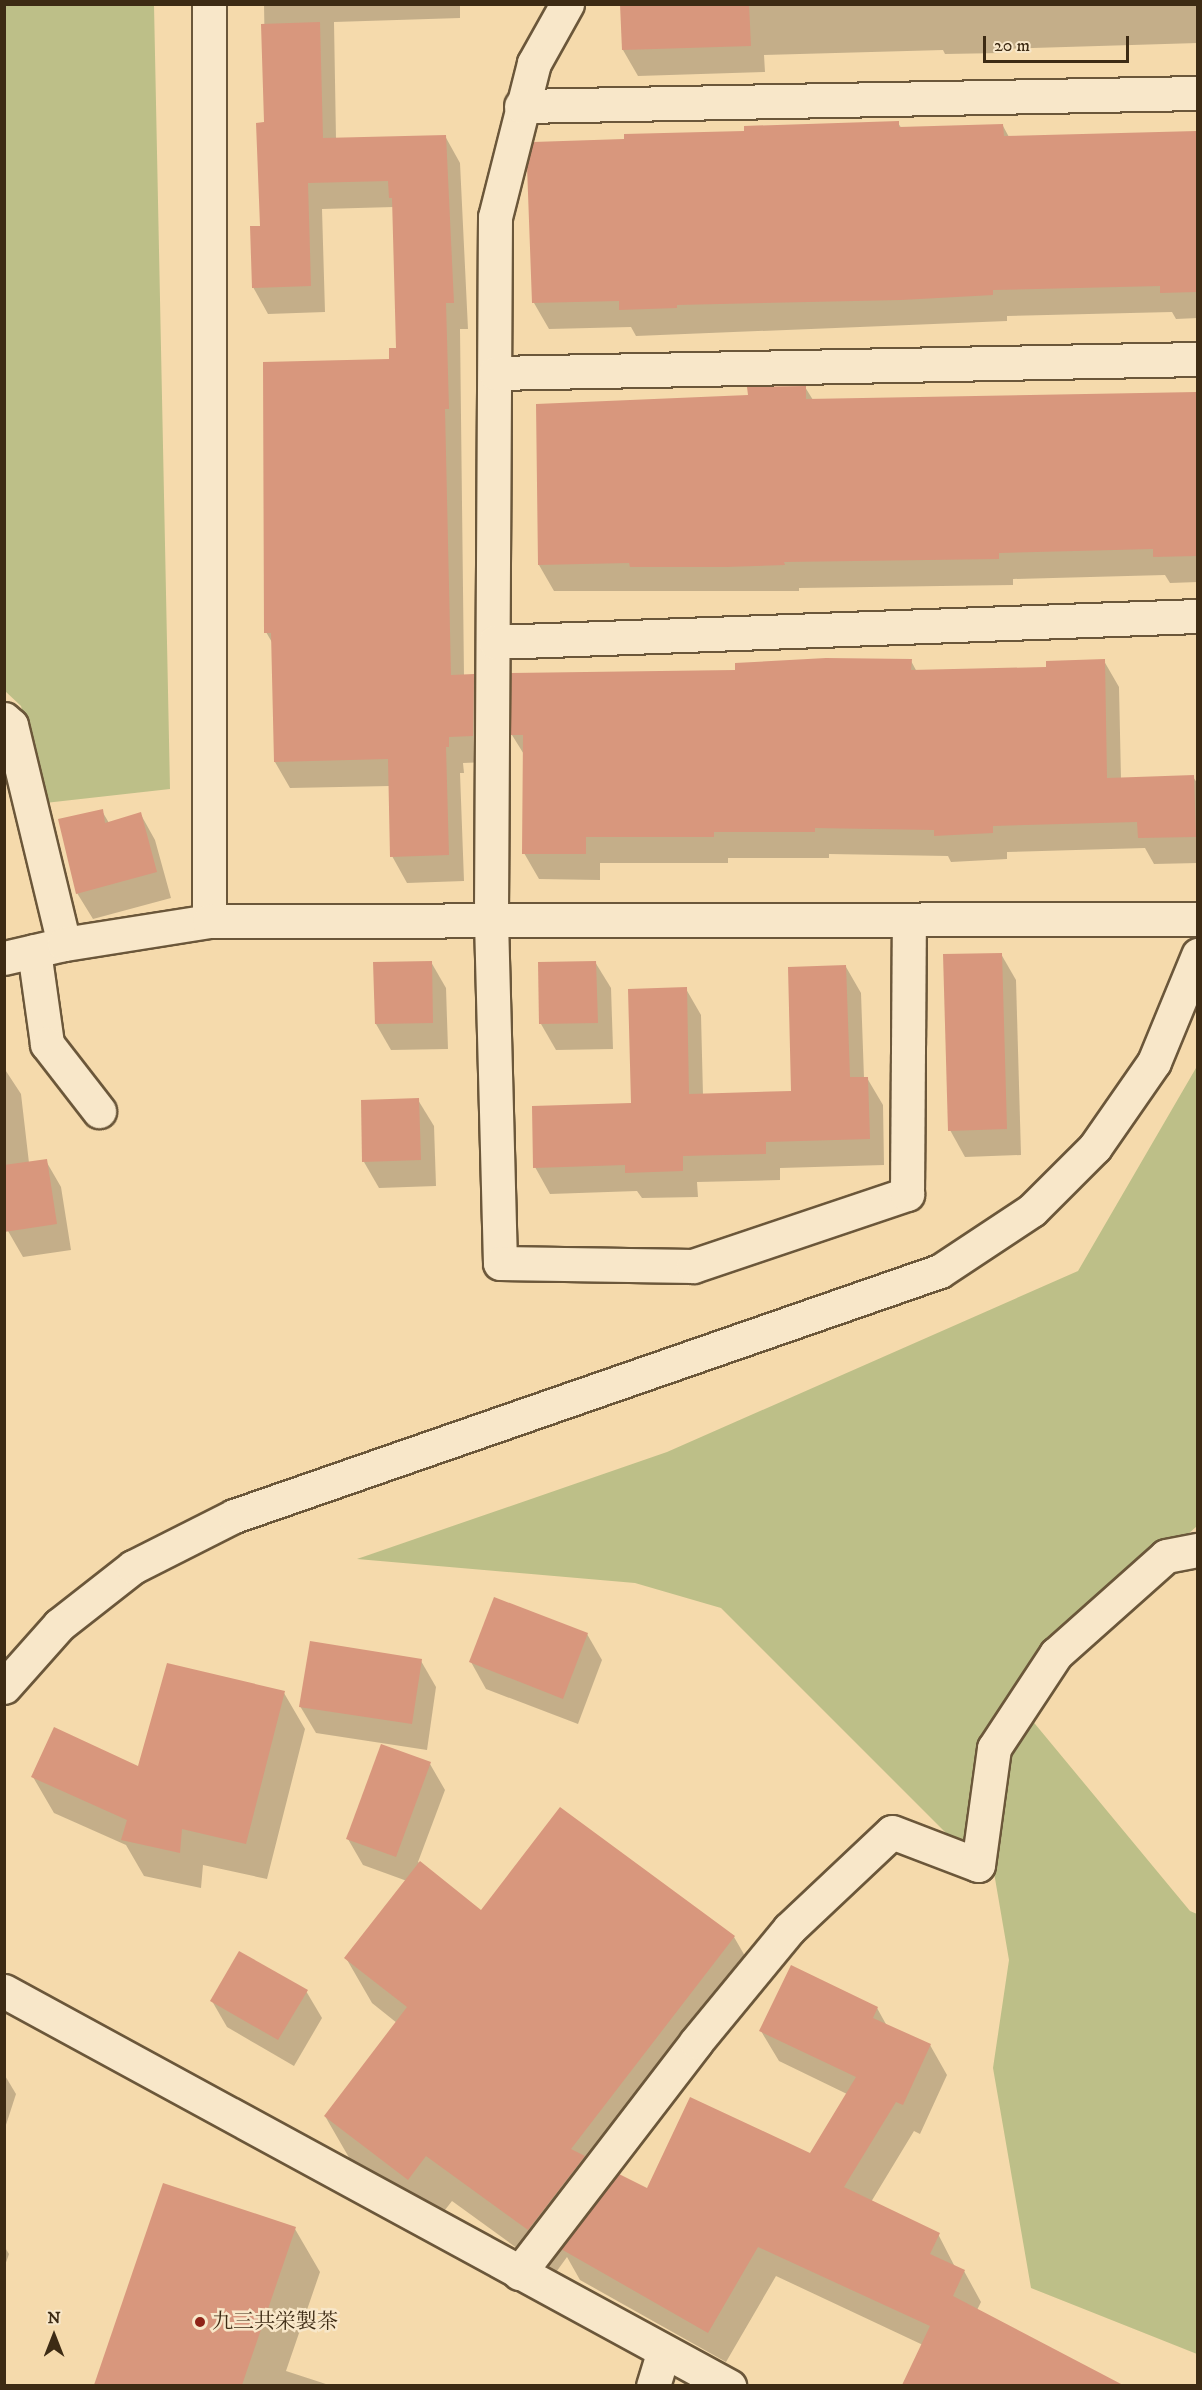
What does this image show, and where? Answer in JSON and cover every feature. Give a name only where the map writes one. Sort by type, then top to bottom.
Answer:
[{"type":"street","points":[[209,4],[209,921]]},
{"type":"street","points":[[567,4],[534,63],[521,106],[495,217],[495,642],[491,920],[500,1263],[693,1266],[907,1194],[909,920]]},
{"type":"street","points":[[521,106],[1197,93]]},
{"type":"street","points":[[495,373],[1197,359]]},
{"type":"street","points":[[495,642],[1197,616]]},
{"type":"street","points":[[4,719],[11,725],[34,951],[47,1044],[99,1111]]},
{"type":"street","points":[[34,951],[209,921],[1197,919]]},
{"type":"street","points":[[4,1687],[59,1625],[133,1567],[234,1516],[940,1271],[1032,1210],[1095,1147],[1154,1062],[1197,955]]},
{"type":"street","points":[[519,2273],[696,2042],[789,1929],[892,1832],[978,1865],[994,1748],[1056,1654],[1166,1556],[1197,1550]]},
{"type":"street","points":[[4,1991],[663,2353],[729,2385]]},
{"type":"street","points":[[653,2385],[663,2353]]},
{"type":"green space","points":[[5,5],[154,5],[170,789],[45,803],[21,706],[5,691]]},
{"type":"green space","points":[[1196,1068],[1197,1526],[1056,1654],[1021,1707],[1190,1911],[1197,1914],[1197,2354],[1031,2288],[993,2068],[1009,1960],[992,1861],[978,1865],[721,1608],[635,1583],[357,1559],[667,1452],[1078,1271]]},
{"type":"building","points":[[620,4],[749,4],[751,46],[622,50]]},
{"type":"building","points":[[320,22],[323,138],[446,135],[454,303],[446,303],[449,409],[445,409],[451,675],[474,674],[473,736],[449,737],[449,747],[446,747],[449,855],[390,857],[388,759],[274,762],[271,633],[264,633],[263,362],[389,359],[389,348],[396,348],[392,198],[389,198],[388,181],[308,183],[311,286],[252,288],[250,226],[260,226],[256,123],[264,122],[261,24]]},
{"type":"building","points":[[899,121],[899,127],[1003,124],[1004,136],[1197,131],[1197,292],[1160,293],[1160,286],[993,290],[993,295],[901,300],[677,305],[677,308],[619,310],[619,301],[532,303],[527,166],[533,142],[624,139],[624,134],[744,131],[744,126]]},
{"type":"building","points":[[806,386],[806,399],[1197,392],[1197,556],[1153,557],[1153,549],[999,553],[999,559],[784,562],[785,565],[726,567],[630,567],[629,563],[538,565],[536,404],[748,395],[747,387]]},
{"type":"building","points":[[826,658],[912,659],[911,670],[1046,667],[1046,661],[1105,659],[1107,778],[1194,775],[1196,837],[1138,838],[1137,822],[993,826],[993,833],[934,836],[934,830],[815,828],[815,832],[714,832],[714,837],[586,837],[586,854],[522,854],[523,735],[511,735],[511,673],[735,670],[735,663]]},
{"type":"building","points":[[103,809],[105,823],[141,812],[157,872],[76,894],[58,819]]},
{"type":"building","points":[[1002,953],[1007,1129],[948,1131],[943,954]]},
{"type":"building","points":[[432,961],[433,1023],[375,1024],[373,962]]},
{"type":"building","points":[[596,961],[598,1023],[539,1024],[538,962]]},
{"type":"building","points":[[846,965],[850,1077],[868,1077],[870,1139],[766,1142],[766,1154],[683,1156],[683,1171],[625,1173],[625,1165],[533,1168],[532,1106],[631,1103],[628,989],[687,987],[689,1094],[791,1091],[788,967]]},
{"type":"building","points":[[419,1098],[421,1160],[362,1162],[361,1100]]},
{"type":"building","points":[[47,1159],[57,1224],[4,1232],[4,1165]]},
{"type":"building","points":[[494,1597],[588,1633],[563,1699],[469,1662]]},
{"type":"building","points":[[310,1641],[422,1659],[412,1724],[299,1707]]},
{"type":"building","points":[[167,1663],[285,1691],[246,1844],[182,1829],[180,1853],[121,1840],[127,1820],[31,1777],[54,1727],[138,1766]]},
{"type":"building","points":[[381,1744],[431,1762],[396,1857],[346,1839]]},
{"type":"building","points":[[560,1807],[735,1936],[571,2149],[585,2156],[528,2230],[426,2156],[408,2180],[324,2116],[407,2007],[344,1958],[420,1861],[481,1910]]},
{"type":"building","points":[[239,1951],[308,1990],[278,2040],[210,2001]]},
{"type":"building","points":[[791,1965],[878,2007],[873,2018],[931,2044],[903,2105],[896,2102],[844,2187],[940,2233],[930,2254],[965,2270],[953,2296],[1123,2385],[902,2385],[930,2326],[758,2247],[708,2333],[561,2249],[619,2174],[647,2188],[690,2097],[810,2153],[856,2077],[759,2031]]},
{"type":"building","points":[[163,2183],[296,2227],[242,2385],[94,2385]]},
{"type":"place","name":"九三共栄製茶","points":[[200,2322]]}]
